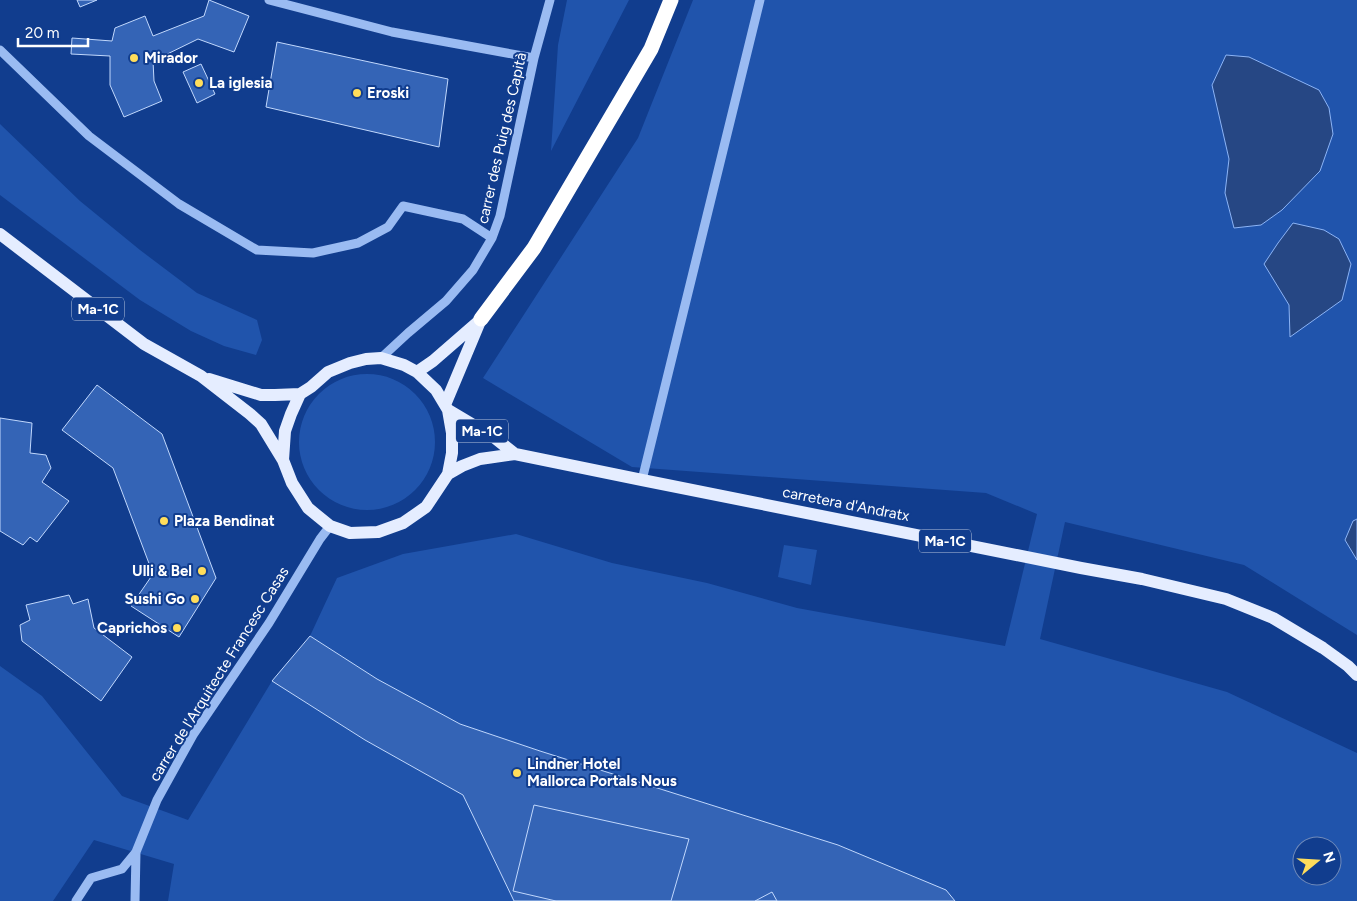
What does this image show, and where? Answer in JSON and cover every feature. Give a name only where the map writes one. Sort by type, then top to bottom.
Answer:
[{"type":"highway","points":[[481,319],[534,248],[651,49],[671,0]]},
{"type":"main road","name":"Ma-1C","points":[[0,234],[144,344],[201,376],[250,414],[261,424],[284,460],[292,483],[308,508],[330,526],[350,533],[378,532],[403,524],[426,507],[448,474],[452,453],[452,433],[446,408],[436,390],[418,372],[404,365],[381,358],[366,359],[328,372],[300,394],[275,396],[261,395],[201,376]]},
{"type":"main road","points":[[418,372],[481,319]]},
{"type":"main road","points":[[446,408],[481,319]]},
{"type":"main road","name":"Ma-1C","points":[[284,460],[286,431],[300,394]]},
{"type":"main road","name":"carretera d'Andratx","points":[[446,408],[494,438],[515,454]]},
{"type":"main road","name":"carretera d'Andratx","points":[[448,474],[480,459],[515,454],[1142,579],[1226,599],[1273,618],[1323,648],[1357,675]]},
{"type":"street","points":[[269,0],[392,32],[534,58]]},
{"type":"street","name":"carrer des Puig des Capità","points":[[381,358],[446,301],[473,270],[492,238],[500,216],[534,58],[550,0]]},
{"type":"street","points":[[642,480],[760,0]]},
{"type":"street","points":[[0,50],[89,136],[179,204],[256,250],[313,253],[358,243],[388,227],[403,206],[463,220],[492,238]]},
{"type":"street","name":"carrer de l'Arquitecte Francesc Casas","points":[[135,901],[136,852],[157,800],[193,735],[269,623],[320,539],[330,526]]},
{"type":"street","points":[[76,901],[91,878],[122,869],[136,852]]},
{"type":"shaded area","points":[[567,0],[629,0],[551,151],[558,45]]},
{"type":"shaded area","points":[[693,0],[1357,0],[1357,635],[1244,565],[1065,522],[1040,639],[1227,692],[1357,753],[1357,901],[955,901],[945,890],[838,845],[460,724],[377,679],[310,636],[337,578],[403,554],[516,534],[612,563],[707,583],[797,608],[1005,646],[1037,514],[986,493],[632,467],[483,378],[638,138]]},
{"type":"shaded area","points":[[1226,55],[1249,57],[1319,90],[1329,108],[1333,134],[1320,171],[1282,210],[1261,225],[1234,228],[1225,193],[1229,159],[1212,85]]},
{"type":"shaded area","points":[[0,124],[80,201],[140,250],[197,293],[257,320],[262,340],[256,355],[224,346],[191,331],[140,300],[0,195]]},
{"type":"shaded area","points":[[1293,223],[1324,230],[1339,239],[1351,264],[1342,300],[1290,337],[1289,305],[1264,264]]},
{"type":"shaded area","points":[[367,374],[393,379],[405,385],[415,394],[424,404],[430,416],[435,442],[430,468],[424,480],[415,490],[405,499],[393,505],[367,510],[341,505],[329,499],[319,490],[310,480],[304,468],[299,442],[304,416],[310,404],[319,394],[329,385],[341,379]]},
{"type":"shaded area","points":[[1357,519],[1357,560],[1345,540],[1353,521]]},
{"type":"shaded area","points":[[784,545],[817,550],[811,585],[778,577]]},
{"type":"shaded area","points":[[0,666],[42,696],[122,796],[188,820],[272,681],[365,740],[463,795],[514,901],[168,901],[174,864],[94,840],[53,901],[0,901]]},
{"type":"building","points":[[77,0],[97,0],[80,7]]},
{"type":"building","name":"Mirador","points":[[209,0],[249,16],[234,52],[198,39],[153,61],[154,81],[162,101],[124,117],[110,85],[110,56],[71,54],[72,38],[112,41],[115,28],[145,16],[153,36],[204,16]]},
{"type":"building","name":"Eroski","points":[[277,42],[448,79],[439,147],[266,107]]},
{"type":"building","name":"La iglesia","points":[[201,64],[215,94],[197,103],[183,72]]},
{"type":"building","name":"Plaza Bendinat","points":[[97,385],[162,434],[216,578],[179,637],[131,606],[153,574],[113,468],[62,430]]},
{"type":"building","points":[[0,418],[32,423],[30,453],[46,455],[51,468],[42,482],[69,501],[37,542],[30,537],[23,545],[0,531]]},
{"type":"building","points":[[69,595],[73,604],[88,599],[94,628],[132,657],[101,701],[22,641],[20,625],[30,620],[26,605]]},
{"type":"building","name":"Lindner Hotel Mallorca Portals Nous","points":[[310,636],[377,679],[460,724],[838,845],[946,890],[955,901],[514,901],[463,795],[365,740],[272,681]]},
{"type":"building","points":[[534,805],[689,839],[671,901],[556,901],[513,891]]},
{"type":"building","points":[[772,892],[777,901],[755,901]]},
{"type":"place","name":"Mirador","points":[[134,58]]},
{"type":"place","name":"La iglesia","points":[[199,83]]},
{"type":"place","name":"Eroski","points":[[357,93]]},
{"type":"place","name":"Plaza Bendinat","points":[[164,521]]},
{"type":"place","name":"Ulli & Bel","points":[[202,571]]},
{"type":"place","name":"Sushi Go","points":[[195,599]]},
{"type":"place","name":"Caprichos","points":[[177,628]]},
{"type":"place","name":"Lindner Hotel Mallorca Portals Nous","points":[[517,773]]}]
